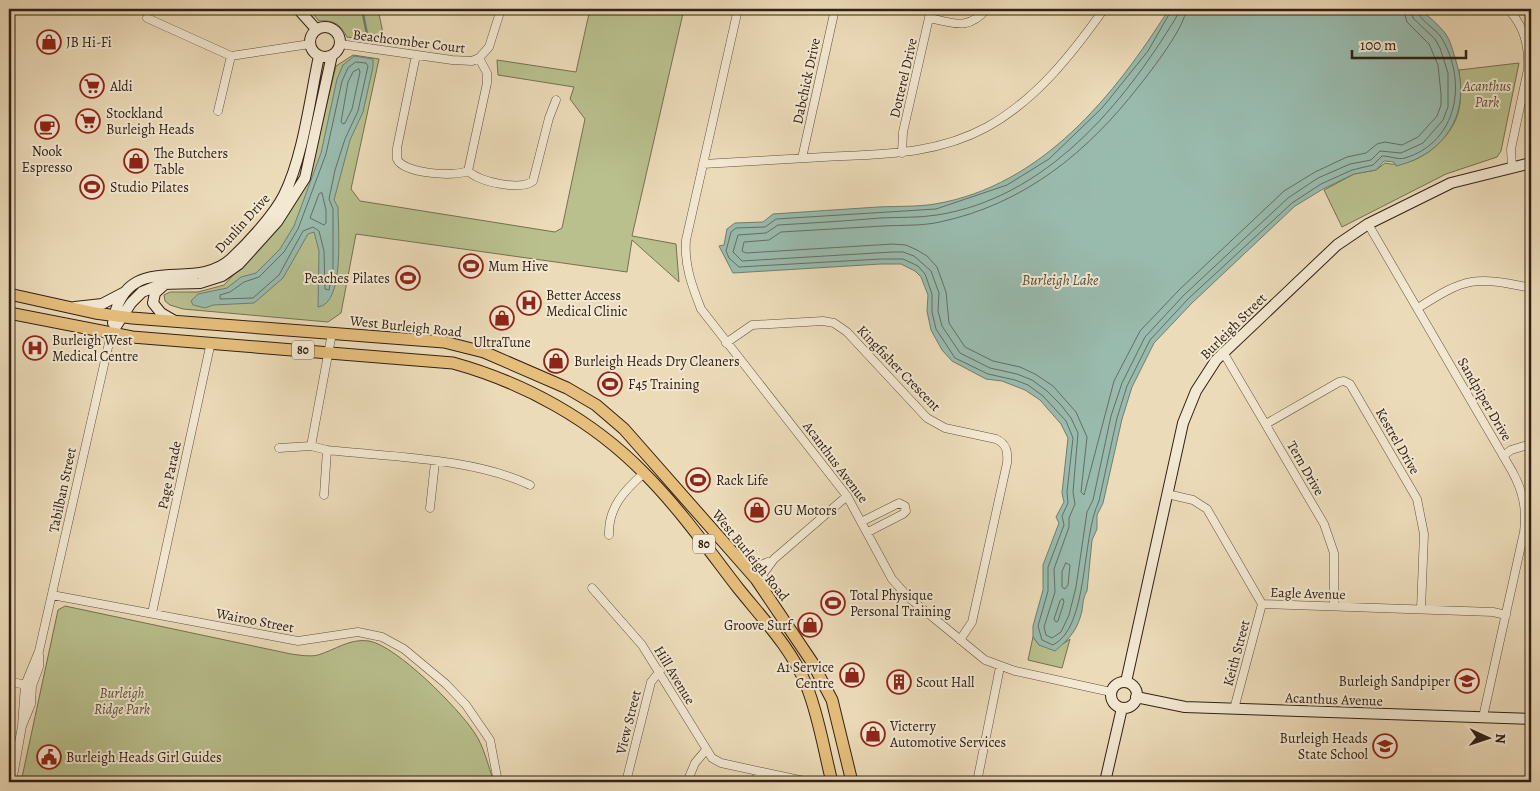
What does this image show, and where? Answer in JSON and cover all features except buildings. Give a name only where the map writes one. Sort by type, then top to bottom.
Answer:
[{"type":"main road","name":"West Burleigh Road","points":[[9,294],[118,317],[444,342],[465,346],[513,363],[567,388],[596,405],[624,429],[765,591],[826,686],[837,717],[852,782]]},
{"type":"main road","name":"80","points":[[9,313],[111,334],[453,362],[492,376],[560,407],[586,423],[644,473],[673,505],[792,659],[807,686],[832,782]]},
{"type":"street","points":[[298,9],[316,30]]},
{"type":"street","name":"Beachcomber Court","points":[[340,44],[462,62],[479,58],[489,47],[501,9]]},
{"type":"street","name":"Acanthus Avenue","points":[[738,9],[686,240],[686,260],[691,283],[701,309],[848,496],[863,520],[892,578],[908,597],[985,660],[1000,667],[1111,692]]},
{"type":"street","name":"Dabchick Drive","points":[[802,158],[835,9]]},
{"type":"street","name":"Dotterel Drive","points":[[902,153],[903,132],[931,9]]},
{"type":"street","points":[[929,18],[964,25],[976,20],[987,9]]},
{"type":"street","points":[[703,164],[902,153],[937,147],[963,138],[988,126],[1013,110],[1058,67],[1104,9]]},
{"type":"street","points":[[1508,9],[1523,30],[1529,56],[1510,149],[1512,167]]},
{"type":"street","points":[[147,18],[231,56],[310,44]]},
{"type":"street","points":[[325,26],[333,29],[339,36],[340,44],[332,55],[319,56],[313,51],[310,44],[311,36],[316,30],[325,26]]},
{"type":"street","name":"Dunlin Drive","points":[[118,317],[139,294],[151,287],[166,283],[196,283],[239,264],[277,222],[292,201],[304,178],[332,55]]},
{"type":"street","points":[[416,55],[397,148],[398,163],[406,168],[452,175],[468,171]]},
{"type":"street","points":[[218,111],[231,56]]},
{"type":"street","name":"Dunlin Drive","points":[[111,334],[118,317],[119,302],[128,290],[140,281],[159,275],[214,274],[235,255],[283,197],[293,174],[319,56]]},
{"type":"street","points":[[468,171],[488,77],[479,58]]},
{"type":"street","points":[[468,171],[479,179],[510,184],[524,186],[533,181],[549,118],[556,100]]},
{"type":"street","name":"Burleigh Street","points":[[1126,682],[1167,494],[1188,408],[1205,376],[1224,352],[1337,245],[1368,224],[1451,182],[1531,163]]},
{"type":"street","name":"Sandpiper Drive","points":[[1368,224],[1503,456],[1523,495],[1526,515],[1524,532],[1483,717]]},
{"type":"street","points":[[1418,308],[1446,290],[1474,279],[1492,280],[1531,288]]},
{"type":"street","points":[[166,283],[154,295],[155,306],[165,316],[183,322]]},
{"type":"street","points":[[66,307],[102,304],[128,290]]},
{"type":"street","name":"Kingfisher Crescent","points":[[726,343],[752,325],[823,321],[834,323],[847,332],[927,418],[945,428],[996,439],[1004,444],[1008,453],[972,622],[960,640]]},
{"type":"street","points":[[310,446],[332,333]]},
{"type":"street","name":"Tabilban Street","points":[[12,782],[10,777],[22,726],[28,686],[39,651],[111,334]]},
{"type":"street","name":"Page Parade","points":[[152,613],[210,342]]},
{"type":"street","name":"Tern Drive","points":[[1224,352],[1324,524],[1332,542],[1336,572],[1334,606]]},
{"type":"street","name":"Kestrel Drive","points":[[1266,424],[1338,382],[1344,381],[1350,384],[1417,500],[1424,534],[1421,609]]},
{"type":"street","points":[[1503,456],[1511,450],[1531,444]]},
{"type":"street","points":[[279,448],[310,446],[327,450],[435,462],[511,476],[530,485]]},
{"type":"street","points":[[324,494],[327,450]]},
{"type":"street","points":[[430,508],[435,462]]},
{"type":"street","points":[[609,535],[608,524],[620,497],[624,490],[644,473]]},
{"type":"street","name":"Eagle Avenue","points":[[1167,494],[1193,500],[1207,509],[1262,604],[1493,612],[1506,615]]},
{"type":"street","points":[[765,591],[763,574],[774,559],[848,496]]},
{"type":"street","points":[[863,520],[899,503],[905,506],[906,511],[903,514],[868,532]]},
{"type":"street","points":[[740,561],[756,567],[774,559]]},
{"type":"street","name":"Hill Avenue","points":[[592,588],[642,645],[660,671],[706,750]]},
{"type":"street","name":"Wairoo Street","points":[[52,595],[298,641],[358,632],[382,636],[404,649],[446,684],[480,724],[490,740],[498,782]]},
{"type":"street","name":"Keith Street","points":[[1234,709],[1262,604]]},
{"type":"street","points":[[977,782],[1000,667]]},
{"type":"street","name":"View Street","points":[[626,782],[651,682],[660,671]]},
{"type":"street","points":[[9,681],[28,686]]},
{"type":"street","points":[[1126,682],[1135,689],[1136,697],[1133,704],[1122,708],[1112,701],[1111,692],[1118,683],[1126,682]]},
{"type":"street","name":"Acanthus Avenue","points":[[1136,697],[1185,707],[1531,719]]},
{"type":"street","points":[[1105,782],[1122,708]]},
{"type":"street","points":[[687,782],[695,763],[706,750],[718,762],[809,782]]},
{"type":"street","points":[[755,782],[758,771]]},
{"type":"street","points":[[766,782],[768,773]]},
{"type":"green space","points":[[309,9],[378,9],[385,43],[347,37],[339,26],[329,21],[319,21]]},
{"type":"green space","points":[[590,9],[684,9],[632,236],[676,244],[679,282],[632,240],[627,272],[356,234],[341,313],[328,322],[183,309],[170,305],[165,301],[164,295],[170,292],[198,292],[224,285],[248,259],[308,181],[336,66],[353,55],[379,59],[351,189],[360,201],[555,232],[562,228],[585,119],[570,99],[574,87],[498,75],[497,60],[576,72]]},
{"type":"green space","name":"Acanthus Park","points":[[1519,63],[1501,151],[1497,157],[1446,174],[1342,227],[1324,190],[1354,174],[1376,170],[1385,163],[1409,162],[1431,150],[1450,131],[1456,120],[1460,100],[1459,70]]},
{"type":"green space","name":"Burleigh Ridge Park","points":[[65,606],[297,655],[318,655],[355,641],[369,641],[381,645],[426,679],[466,721],[486,756],[494,782],[21,782],[58,610]]},
{"type":"green space","points":[[1033,637],[1039,645],[1063,644],[1070,639],[1062,668],[1028,660]]},
{"type":"water","name":"Burleigh Lake","points":[[1169,9],[1420,9],[1439,26],[1449,39],[1460,80],[1460,97],[1457,113],[1451,128],[1429,152],[1414,160],[1396,166],[1394,162],[1384,161],[1376,170],[1354,174],[1323,189],[1295,206],[1192,303],[1154,343],[1132,387],[1122,419],[1103,503],[1097,515],[1097,529],[1092,540],[1087,591],[1080,618],[1072,634],[1055,651],[1039,645],[1033,637],[1033,626],[1043,590],[1043,565],[1059,523],[1056,517],[1064,502],[1062,493],[1068,438],[1061,424],[1040,400],[1025,390],[1002,381],[986,379],[952,361],[942,350],[931,330],[927,311],[928,295],[921,277],[915,271],[901,264],[881,264],[733,273],[719,246],[724,245],[727,229],[735,223],[763,222],[773,214],[935,204],[974,194],[1009,178],[1042,157],[1072,132],[1099,104],[1125,73]]},
{"type":"water","points":[[354,56],[373,59],[373,67],[363,112],[350,140],[334,200],[338,207],[338,264],[333,293],[327,303],[318,307],[319,251],[314,232],[308,234],[283,278],[254,303],[213,305],[205,308],[193,305],[191,301],[198,294],[227,288],[241,277],[256,273],[280,249],[294,226],[321,153],[337,79],[343,65]]},
{"type":"waterway","points":[[362,9],[368,39]]},
{"type":"place","name":"JB Hi-Fi","points":[[49,42]]},
{"type":"place","name":"Aldi","points":[[92,86]]},
{"type":"place","name":"Stockland Burleigh Heads","points":[[88,121]]},
{"type":"place","name":"Nook Espresso","points":[[47,127]]},
{"type":"place","name":"The Butchers Table","points":[[136,161]]},
{"type":"place","name":"Studio Pilates","points":[[92,187]]},
{"type":"place","name":"Mum Hive","points":[[471,266]]},
{"type":"place","name":"Peaches Pilates","points":[[408,278]]},
{"type":"place","name":"Better Access Medical Clinic","points":[[529,303]]},
{"type":"place","name":"UltraTune","points":[[502,318]]},
{"type":"place","name":"Burleigh West Medical Centre","points":[[35,348]]},
{"type":"place","name":"Burleigh Heads Dry Cleaners","points":[[556,361]]},
{"type":"place","name":"F45 Training","points":[[610,384]]},
{"type":"place","name":"Rack Life","points":[[698,480]]},
{"type":"place","name":"GU Motors","points":[[757,510]]},
{"type":"place","name":"Total Physique Personal Training","points":[[833,603]]},
{"type":"place","name":"Groove Surf","points":[[810,625]]},
{"type":"place","name":"A1 Service Centre","points":[[852,675]]},
{"type":"place","name":"Burleigh Sandpiper","points":[[1467,681]]},
{"type":"place","name":"Scout Hall","points":[[899,682]]},
{"type":"place","name":"Victerry Automotive Services","points":[[873,734]]},
{"type":"place","name":"Burleigh Heads State School","points":[[1385,746]]},
{"type":"place","name":"Burleigh Heads Girl Guides","points":[[49,757]]}]
